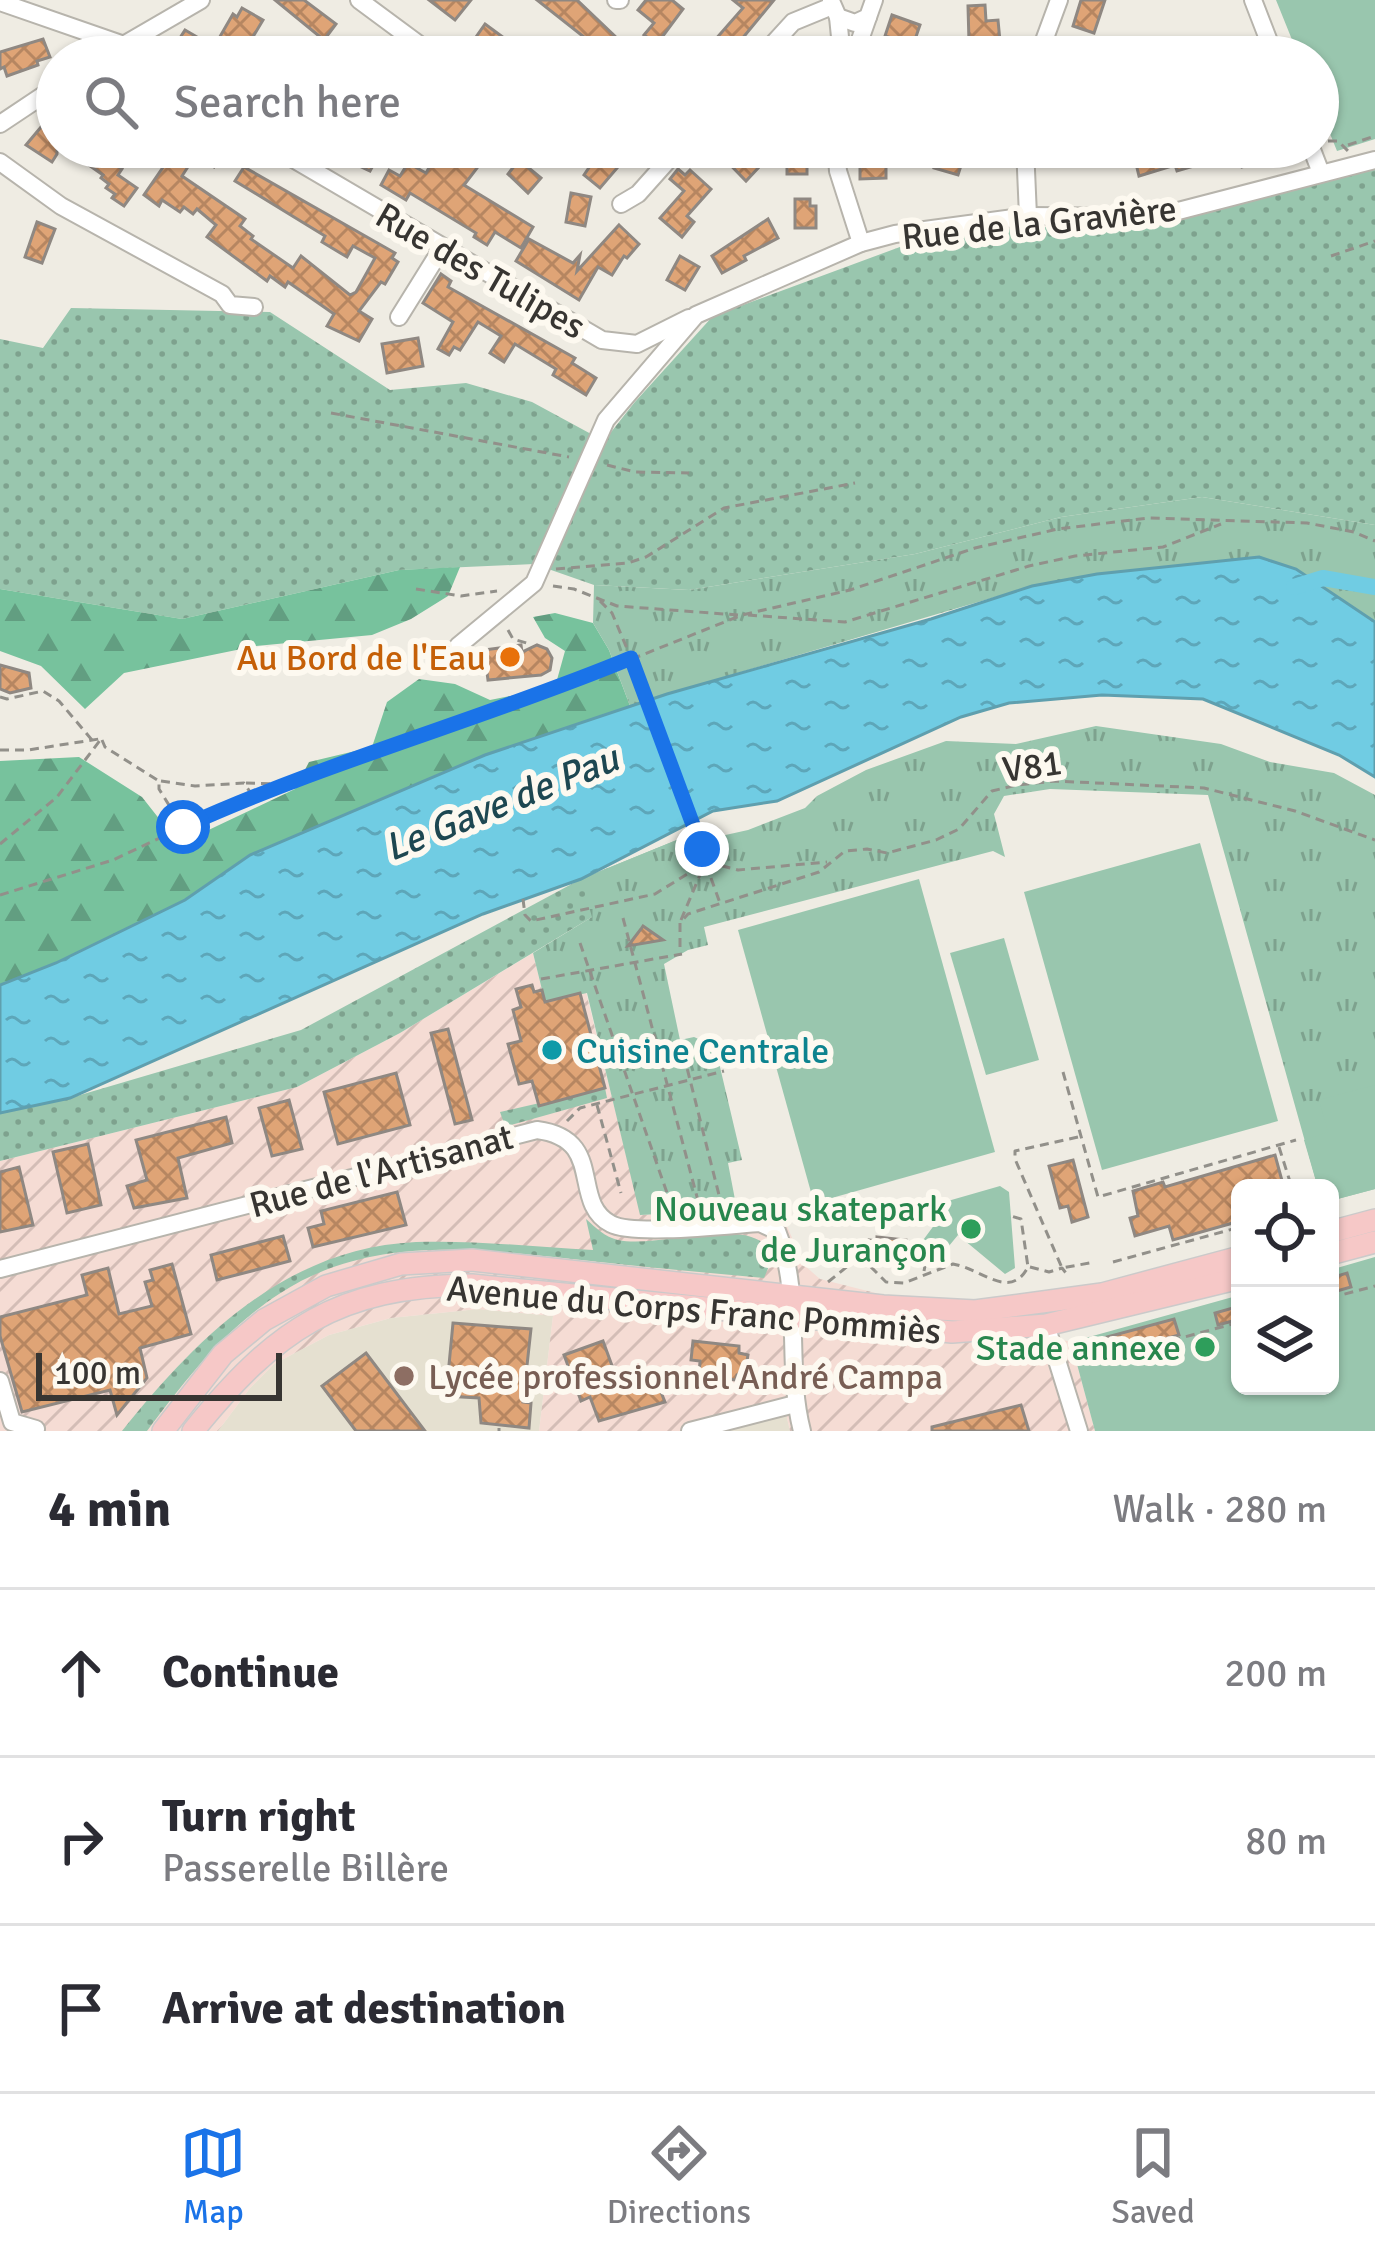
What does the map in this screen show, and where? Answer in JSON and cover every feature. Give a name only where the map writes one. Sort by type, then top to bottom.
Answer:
[{"type":"main road","points":[[1339,1230],[1375,1220]]},
{"type":"main road","points":[[1339,1252],[1375,1242]]},
{"type":"main road","name":"Avenue du Corps Franc Pommiès","points":[[193,1431],[238,1376],[292,1331],[350,1303],[405,1289],[472,1286],[792,1306],[975,1311],[1102,1294],[1231,1259]]},
{"type":"main road","name":"Avenue du Corps Franc Pommiès","points":[[163,1431],[223,1354],[263,1320],[305,1295],[376,1269],[434,1260],[472,1260],[952,1332],[1046,1324],[1231,1280]]},
{"type":"street","points":[[151,36],[201,0]]},
{"type":"street","points":[[358,0],[407,36]]},
{"type":"street","points":[[1046,36],[1059,0]]},
{"type":"street","points":[[1253,0],[1267,36]]},
{"type":"street","points":[[0,2],[90,36]]},
{"type":"street","points":[[780,36],[793,22],[834,8],[854,23],[873,5]]},
{"type":"street","points":[[862,36],[873,5]]},
{"type":"street","points":[[0,124],[36,100]]},
{"type":"street","name":"Rue de la Gravière","points":[[458,646],[534,583],[606,420],[695,315],[861,243],[895,234],[1028,216],[1155,217],[1375,160]]},
{"type":"street","points":[[0,162],[61,206],[222,294],[230,305],[254,307]]},
{"type":"street","name":"Rue des Tulipes","points":[[309,168],[602,340],[637,344],[695,315]]},
{"type":"street","points":[[621,204],[638,194],[661,168]]},
{"type":"street","points":[[838,168],[861,243]]},
{"type":"street","points":[[1026,168],[1028,216]]},
{"type":"street","points":[[1320,168],[1321,173]]},
{"type":"street","points":[[399,317],[442,248]]},
{"type":"street","name":"Rue de l'Artisanat","points":[[0,1269],[537,1130],[554,1132],[581,1153],[596,1210],[610,1224],[631,1229],[760,1223],[777,1231],[792,1306]]},
{"type":"street","points":[[792,1306],[795,1404],[802,1431]]},
{"type":"street","points":[[1046,1324],[1079,1431]]},
{"type":"street","points":[[0,1381],[12,1422],[36,1429]]},
{"type":"street","points":[[690,1431],[795,1404]]},
{"type":"path","points":[[1345,146],[1375,136]]},
{"type":"path","points":[[1339,142],[1354,164]]},
{"type":"path","points":[[1331,256],[1375,242]]},
{"type":"path","points":[[331,413],[635,472],[688,473]]},
{"type":"path","points":[[646,557],[724,508],[855,483]]},
{"type":"path","points":[[0,895],[112,860],[253,798],[537,697],[742,615],[850,590],[975,548],[1058,529],[1148,518],[1272,519],[1354,532],[1375,542]]},
{"type":"path","points":[[534,583],[574,589],[617,606],[844,622],[1029,566],[1075,556],[1163,548],[1227,521]]},
{"type":"path","points":[[599,599],[612,613],[632,659],[720,903]]},
{"type":"path","points":[[496,614],[513,639],[530,644]]},
{"type":"path","points":[[0,698],[43,691],[59,701],[92,740]]},
{"type":"path","points":[[101,739],[105,747],[159,781],[195,786],[287,785]]},
{"type":"path","points":[[0,750],[101,739]]},
{"type":"path","points":[[0,844],[57,797],[101,739]]},
{"type":"path","points":[[159,781],[159,789],[183,827]]},
{"type":"path","name":"V81","points":[[680,923],[688,914],[819,872],[856,848],[887,853],[914,848],[959,829],[992,791],[1055,781],[1224,791],[1375,840]]},
{"type":"path","points":[[244,783],[253,798]]},
{"type":"path","points":[[680,946],[687,898],[706,862]]},
{"type":"path","points":[[524,899],[525,915],[531,921],[655,894],[706,862],[738,870],[829,862]]},
{"type":"path","points":[[622,918],[705,1226]]},
{"type":"path","points":[[580,943],[679,1227]]},
{"type":"path","points":[[541,979],[682,954]]},
{"type":"path","points":[[680,1040],[726,1225]]},
{"type":"path","points":[[554,1132],[580,1108],[724,1071]]},
{"type":"path","points":[[1063,1072],[1098,1197],[1296,1140]]},
{"type":"path","points":[[597,1103],[621,1193]]},
{"type":"path","points":[[1076,1286],[1053,1256],[1015,1151],[1081,1136]]},
{"type":"path","points":[[1279,1145],[1289,1179]]},
{"type":"path","points":[[825,1284],[862,1255],[886,1282],[904,1283],[953,1264],[1008,1285],[1018,1282],[1028,1267],[1022,1219],[1011,1216]]},
{"type":"path","points":[[1113,1262],[1231,1229]]},
{"type":"path","points":[[1017,1247],[1025,1247]]},
{"type":"path","points":[[925,1272],[928,1251]]},
{"type":"path","points":[[1028,1267],[1049,1272],[1096,1262]]},
{"type":"path","points":[[1339,1296],[1375,1286]]},
{"type":"path","points":[[1099,1360],[1231,1324]]},
{"type":"shaded area","points":[[533,953],[545,1002],[586,992],[641,1215],[772,1212],[786,1224],[804,1265],[820,1279],[1071,1342],[1095,1431],[790,1431],[786,1414],[722,1431],[539,1431],[553,1316],[478,1309],[391,1318],[329,1335],[274,1364],[218,1431],[0,1431],[0,1161],[297,1087],[400,1033]]},
{"type":"shaded area","name":"Lycée professionnel André Campa","points":[[478,1309],[553,1316],[539,1431],[218,1431],[274,1364],[329,1335],[391,1318]]},
{"type":"shaded area","name":"Lycée professionnel André Campa","points":[[786,1413],[790,1431],[722,1431]]},
{"type":"green space","points":[[1276,0],[1375,0],[1375,139],[1339,150],[1339,36],[1291,36]]},
{"type":"green space","points":[[1375,167],[1375,525],[1202,497],[1061,517],[915,554],[689,590],[594,585],[534,564],[399,570],[182,619],[0,589],[0,339],[43,348],[71,308],[270,312],[390,390],[466,383],[532,402],[604,441],[713,316],[908,244],[1011,228],[1158,224]]},
{"type":"green space","points":[[1202,497],[1375,525],[1375,622],[1259,557],[1097,574],[1032,586],[653,698],[638,659],[629,664],[643,702],[630,706],[609,650],[593,623],[594,585],[689,590],[915,554],[1061,517]]},
{"type":"green space","points":[[460,567],[448,596],[372,635],[256,646],[124,673],[85,709],[41,666],[0,651],[0,589],[182,619],[399,570]]},
{"type":"green space","points":[[555,613],[593,623],[609,650],[630,706],[485,755],[250,855],[185,900],[0,985],[0,761],[79,757],[142,797],[179,844],[295,789],[309,762],[372,747],[387,702],[419,679],[455,684],[490,700],[555,687],[565,651],[545,638],[533,617]]},
{"type":"green space","points":[[1096,726],[1221,744],[1270,762],[1334,773],[1375,795],[1375,1189],[1339,1199],[1339,1179],[1315,1179],[1208,795],[1050,789],[1004,796],[994,814],[1005,857],[993,851],[704,927],[708,945],[664,964],[680,1040],[694,1037],[715,1046],[742,1160],[728,1163],[737,1210],[640,1215],[587,993],[545,1002],[533,953],[592,917],[581,879],[689,835],[721,836],[748,830],[805,808],[817,796],[866,770],[946,741],[1016,744]]},
{"type":"green space","points":[[689,835],[714,902],[592,917],[400,1033],[297,1087],[0,1161],[0,1113],[70,1098],[301,1030],[581,879]]},
{"type":"green space","points":[[1200,843],[1278,1121],[1102,1170],[1024,892]]},
{"type":"green space","points":[[919,879],[995,1152],[814,1203],[738,930]]},
{"type":"green space","points":[[1004,938],[1039,1060],[986,1075],[950,953]]},
{"type":"green space","points":[[1375,1085],[1375,1189],[1339,1199],[1339,1179],[1315,1179],[1304,1140],[1328,1132],[1319,1100]]},
{"type":"green space","points":[[605,1088],[607,1098],[511,1125],[505,1126],[500,1112]]},
{"type":"green space","name":"Nouveau skatepark de Jurançon","points":[[1000,1186],[1009,1192],[1015,1268],[1005,1274],[958,1235],[939,1258],[921,1243],[935,1224],[927,1207]]},
{"type":"green space","points":[[586,1219],[605,1234],[635,1242],[740,1235],[757,1239],[770,1249],[772,1259],[764,1278],[477,1250],[395,1253],[355,1260],[316,1274],[259,1308],[207,1356],[147,1431],[122,1431],[214,1331],[286,1279],[369,1248],[416,1242],[593,1250]]},
{"type":"green space","name":"Stade annexe","points":[[1375,1257],[1375,1431],[1095,1431],[1071,1342],[1231,1298],[1231,1395],[1339,1395],[1339,1267]]},
{"type":"water","name":"Le Gave de Pau","points":[[1259,557],[1296,569],[1375,622],[1375,777],[1339,755],[1203,699],[1102,695],[1009,703],[961,717],[777,801],[713,811],[581,879],[483,914],[70,1098],[0,1113],[0,985],[185,900],[250,855],[485,755],[667,694],[1032,586],[1097,574]]},
{"type":"pier","points":[[651,693],[698,826],[688,831],[641,696]]},
{"type":"building","points":[[275,0],[304,0],[336,24],[327,36],[319,36]]},
{"type":"building","points":[[429,0],[471,0],[455,20]]},
{"type":"building","points":[[537,0],[577,0],[615,36],[583,36]]},
{"type":"building","points":[[646,0],[672,0],[683,9],[663,36],[644,35],[654,23],[638,10]]},
{"type":"building","points":[[733,0],[774,0],[744,36],[718,36],[743,8]]},
{"type":"building","points":[[1081,0],[1105,0],[1094,33],[1073,26]]},
{"type":"building","points":[[985,5],[986,21],[998,20],[1000,36],[969,36],[968,6]]},
{"type":"building","points":[[242,8],[263,20],[253,36],[220,36],[233,14],[237,17]]},
{"type":"building","points":[[892,15],[920,25],[916,36],[885,36]]},
{"type":"building","points":[[485,24],[501,36],[477,36]]},
{"type":"building","points":[[36,41],[36,66],[7,76],[4,67],[0,69],[0,52]]},
{"type":"building","points":[[36,133],[36,152],[26,145]]},
{"type":"building","points":[[93,168],[121,168],[118,175],[137,188],[124,206],[112,198],[115,194],[106,188],[109,184]]},
{"type":"building","points":[[163,168],[187,168],[182,176],[245,219],[240,226],[251,239],[293,268],[301,256],[350,295],[356,292],[375,258],[353,246],[347,257],[322,242],[325,236],[235,181],[246,168],[395,253],[392,258],[398,262],[359,311],[372,319],[359,341],[327,326],[334,314],[288,282],[285,287],[270,276],[267,281],[207,237],[216,225],[197,209],[193,214],[184,207],[180,212],[144,195]]},
{"type":"building","points":[[405,168],[426,173],[429,168],[477,168],[464,185],[533,227],[521,248],[495,232],[487,245],[474,237],[476,233],[410,193],[406,200],[381,185],[389,170],[400,176]]},
{"type":"building","points":[[513,168],[529,168],[541,178],[528,193],[508,174]]},
{"type":"building","points":[[589,168],[617,168],[600,188],[584,175]]},
{"type":"building","points":[[733,168],[758,168],[746,181]]},
{"type":"building","points":[[787,168],[807,168],[807,174],[787,174]]},
{"type":"building","points":[[860,168],[886,168],[886,178],[860,179]]},
{"type":"building","points":[[934,168],[960,168],[958,175]]},
{"type":"building","points":[[1137,168],[1165,168],[1139,176]]},
{"type":"building","points":[[678,169],[685,175],[690,170],[711,189],[687,216],[694,222],[682,237],[660,218],[684,191],[670,179]]},
{"type":"building","points":[[571,193],[591,197],[585,226],[566,222]]},
{"type":"building","points":[[795,199],[810,199],[810,206],[816,206],[816,228],[795,228]]},
{"type":"building","points":[[768,219],[778,238],[722,273],[712,256]]},
{"type":"building","points":[[37,222],[55,229],[42,263],[25,257]]},
{"type":"building","points":[[619,225],[639,244],[612,275],[598,267],[579,300],[516,261],[529,239],[573,263],[580,255],[577,271]]},
{"type":"building","points":[[680,256],[699,267],[685,290],[667,280]]},
{"type":"building","points":[[441,274],[451,281],[448,287],[575,358],[572,363],[596,378],[586,395],[553,375],[556,369],[515,344],[504,362],[490,353],[501,336],[478,322],[460,350],[454,347],[449,355],[438,349],[453,322],[423,303]]},
{"type":"building","points":[[418,338],[423,366],[387,373],[382,344]]},
{"type":"building","points":[[521,645],[522,652],[537,645],[547,649],[552,658],[550,670],[488,680],[484,650]]},
{"type":"building","points":[[0,665],[29,673],[31,688],[10,693],[0,689]]},
{"type":"building","points":[[641,929],[663,940],[628,946]]},
{"type":"building","name":"Cuisine Centrale","points":[[532,985],[534,992],[542,990],[545,1002],[580,993],[605,1088],[539,1106],[532,1081],[519,1084],[508,1044],[521,1041],[513,1010],[521,1007],[516,989]]},
{"type":"building","points":[[448,1029],[472,1120],[455,1124],[431,1033]]},
{"type":"building","points":[[396,1073],[410,1125],[338,1144],[324,1092]]},
{"type":"building","points":[[289,1100],[302,1149],[272,1156],[259,1108]]},
{"type":"building","points":[[226,1117],[232,1143],[178,1158],[187,1198],[134,1208],[127,1186],[147,1180],[136,1140]]},
{"type":"building","points":[[88,1144],[101,1205],[67,1213],[53,1152]]},
{"type":"building","points":[[1275,1155],[1282,1179],[1231,1179],[1231,1224],[1173,1240],[1169,1226],[1135,1236],[1130,1218],[1138,1216],[1133,1191],[1163,1182],[1165,1187]]},
{"type":"building","points":[[1073,1160],[1088,1217],[1072,1222],[1068,1206],[1060,1208],[1049,1166]]},
{"type":"building","points":[[19,1167],[33,1225],[0,1232],[0,1172]]},
{"type":"building","points":[[397,1192],[406,1225],[313,1247],[308,1228],[324,1224],[321,1211]]},
{"type":"building","points":[[283,1236],[290,1261],[217,1280],[211,1255]]},
{"type":"building","points":[[877,1237],[906,1240],[903,1262],[867,1255],[869,1240],[877,1241]]},
{"type":"building","points":[[172,1264],[191,1334],[140,1348],[147,1378],[117,1415],[110,1390],[22,1412],[0,1336],[0,1317],[87,1295],[82,1275],[108,1268],[119,1314],[152,1306],[145,1282],[153,1280],[150,1270]]},
{"type":"building","points":[[1347,1273],[1351,1287],[1339,1290],[1339,1275]]},
{"type":"building","points":[[1231,1309],[1231,1321],[1218,1325],[1215,1313]]},
{"type":"building","points":[[1174,1319],[1179,1335],[1115,1353],[1114,1348],[1095,1353],[1092,1341]]},
{"type":"building","points":[[453,1323],[531,1329],[523,1402],[531,1403],[529,1428],[481,1423],[479,1398],[446,1396]]},
{"type":"building","points":[[603,1341],[618,1382],[652,1370],[665,1402],[599,1421],[590,1397],[581,1401],[564,1355]]},
{"type":"building","points":[[693,1341],[739,1346],[739,1353],[748,1355],[751,1362],[749,1376],[737,1375],[736,1380],[699,1376],[700,1361],[691,1360]]},
{"type":"building","points":[[366,1353],[425,1431],[356,1431],[322,1386]]},
{"type":"building","points":[[1021,1405],[1029,1431],[932,1431],[932,1427]]},
{"type":"waterway","points":[[1294,587],[1323,578],[1375,587]]},
{"type":"place","name":"Au Bord de l'Eau","points":[[510,657]]},
{"type":"place","name":"Cuisine Centrale","points":[[552,1050]]},
{"type":"place","name":"Nouveau skatepark de Jurançon","points":[[971,1229]]},
{"type":"place","name":"Stade annexe","points":[[1205,1347]]},
{"type":"place","name":"Lycée professionnel André Campa","points":[[404,1376]]},
{"type":"route","points":[[183,827],[631,658],[702,849]]}]
